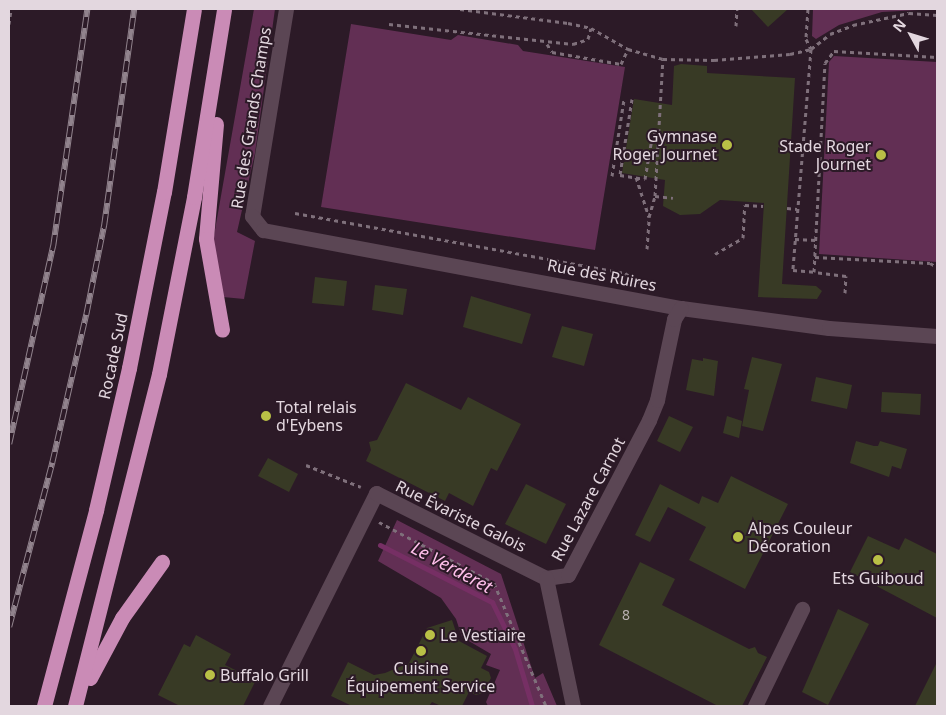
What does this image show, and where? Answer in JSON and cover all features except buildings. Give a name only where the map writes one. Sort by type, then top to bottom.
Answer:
[{"type":"highway","name":"Rocade Sud","points":[[45,701],[94,519],[128,368],[165,182],[194,9]]},
{"type":"highway","points":[[222,330],[206,239],[225,9]]},
{"type":"highway","points":[[75,706],[128,505],[158,374],[194,197],[225,9]]},
{"type":"highway","points":[[75,706],[122,618],[162,562]]},
{"type":"street","name":"Rue des Grands Champs","points":[[263,230],[252,216],[286,9]]},
{"type":"street","name":"Rue des Ruires","points":[[263,230],[681,308],[829,328],[937,336]]},
{"type":"street","name":"Rue Lazare Carnot","points":[[546,578],[568,575],[649,420],[657,400],[674,319],[681,308]]},
{"type":"street","name":"Rue Évariste Galois","points":[[270,706],[376,493],[546,578]]},
{"type":"street","points":[[546,578],[573,706]]},
{"type":"street","points":[[755,706],[802,608]]},
{"type":"path","points":[[9,24],[11,9]]},
{"type":"path","points":[[460,9],[590,28],[628,50],[663,58],[759,58],[811,49],[830,34],[853,25],[909,13],[937,15]]},
{"type":"path","points":[[736,26],[738,9]]},
{"type":"path","points":[[808,9],[806,39],[811,49],[793,270],[846,276],[846,293]]},
{"type":"path","points":[[390,24],[546,44],[574,44],[588,40],[590,28]]},
{"type":"path","points":[[546,44],[552,52],[621,64],[628,50]]},
{"type":"path","points":[[814,272],[825,63],[834,51],[937,57]]},
{"type":"path","points":[[647,249],[649,218],[655,196],[663,58]]},
{"type":"path","points":[[612,176],[624,99]]},
{"type":"path","points":[[632,99],[620,175],[645,179],[653,132],[659,133]]},
{"type":"path","points":[[622,107],[632,108]]},
{"type":"path","points":[[617,141],[625,143]]},
{"type":"path","points":[[636,177],[649,218]]},
{"type":"path","points":[[655,196],[674,198]]},
{"type":"path","points":[[715,254],[743,238],[746,205],[763,206]]},
{"type":"path","points":[[787,208],[797,208]]},
{"type":"path","points":[[295,213],[625,272],[638,282],[646,284]]},
{"type":"path","points":[[795,239],[816,240]]},
{"type":"path","points":[[815,257],[930,263],[937,267]]},
{"type":"path","points":[[306,465],[376,493]]},
{"type":"path","points":[[365,515],[494,583],[546,706]]},
{"type":"shaded area","points":[[254,9],[275,9],[255,153],[237,232],[255,241],[244,299],[223,297],[213,241]]},
{"type":"shaded area","points":[[813,9],[937,9],[882,12],[839,25],[816,39],[812,36]]},
{"type":"shaded area","points":[[351,24],[451,40],[458,35],[518,45],[523,51],[625,67],[595,250],[321,207]]},
{"type":"shaded area","name":"Stade Roger Journet","points":[[834,56],[937,62],[937,262],[819,254],[829,62]]},
{"type":"shaded area","points":[[397,520],[501,574],[535,678],[543,673],[557,706],[488,706],[486,702],[500,670],[486,665],[491,654],[462,637],[456,619],[441,598],[378,561]]},
{"type":"waterway","name":"Le Verderet","points":[[380,545],[492,602],[515,649],[532,706]]},
{"type":"railway","points":[[9,444],[53,246],[87,9]]},
{"type":"railway","points":[[9,627],[52,463],[86,315],[104,225],[134,9]]},
{"type":"place","name":"Gymnase Roger Journet","points":[[727,145]]},
{"type":"place","name":"Stade Roger Journet","points":[[881,155]]},
{"type":"place","name":"Total relais d'Eybens","points":[[266,416]]},
{"type":"place","name":"Alpes Couleur Décoration","points":[[738,537]]},
{"type":"place","name":"Ets Guiboud","points":[[878,560]]},
{"type":"place","name":"Le Vestiaire","points":[[430,635]]},
{"type":"place","name":"Cuisine Équipement Service","points":[[421,651]]},
{"type":"place","name":"Buffalo Grill","points":[[210,675]]}]
